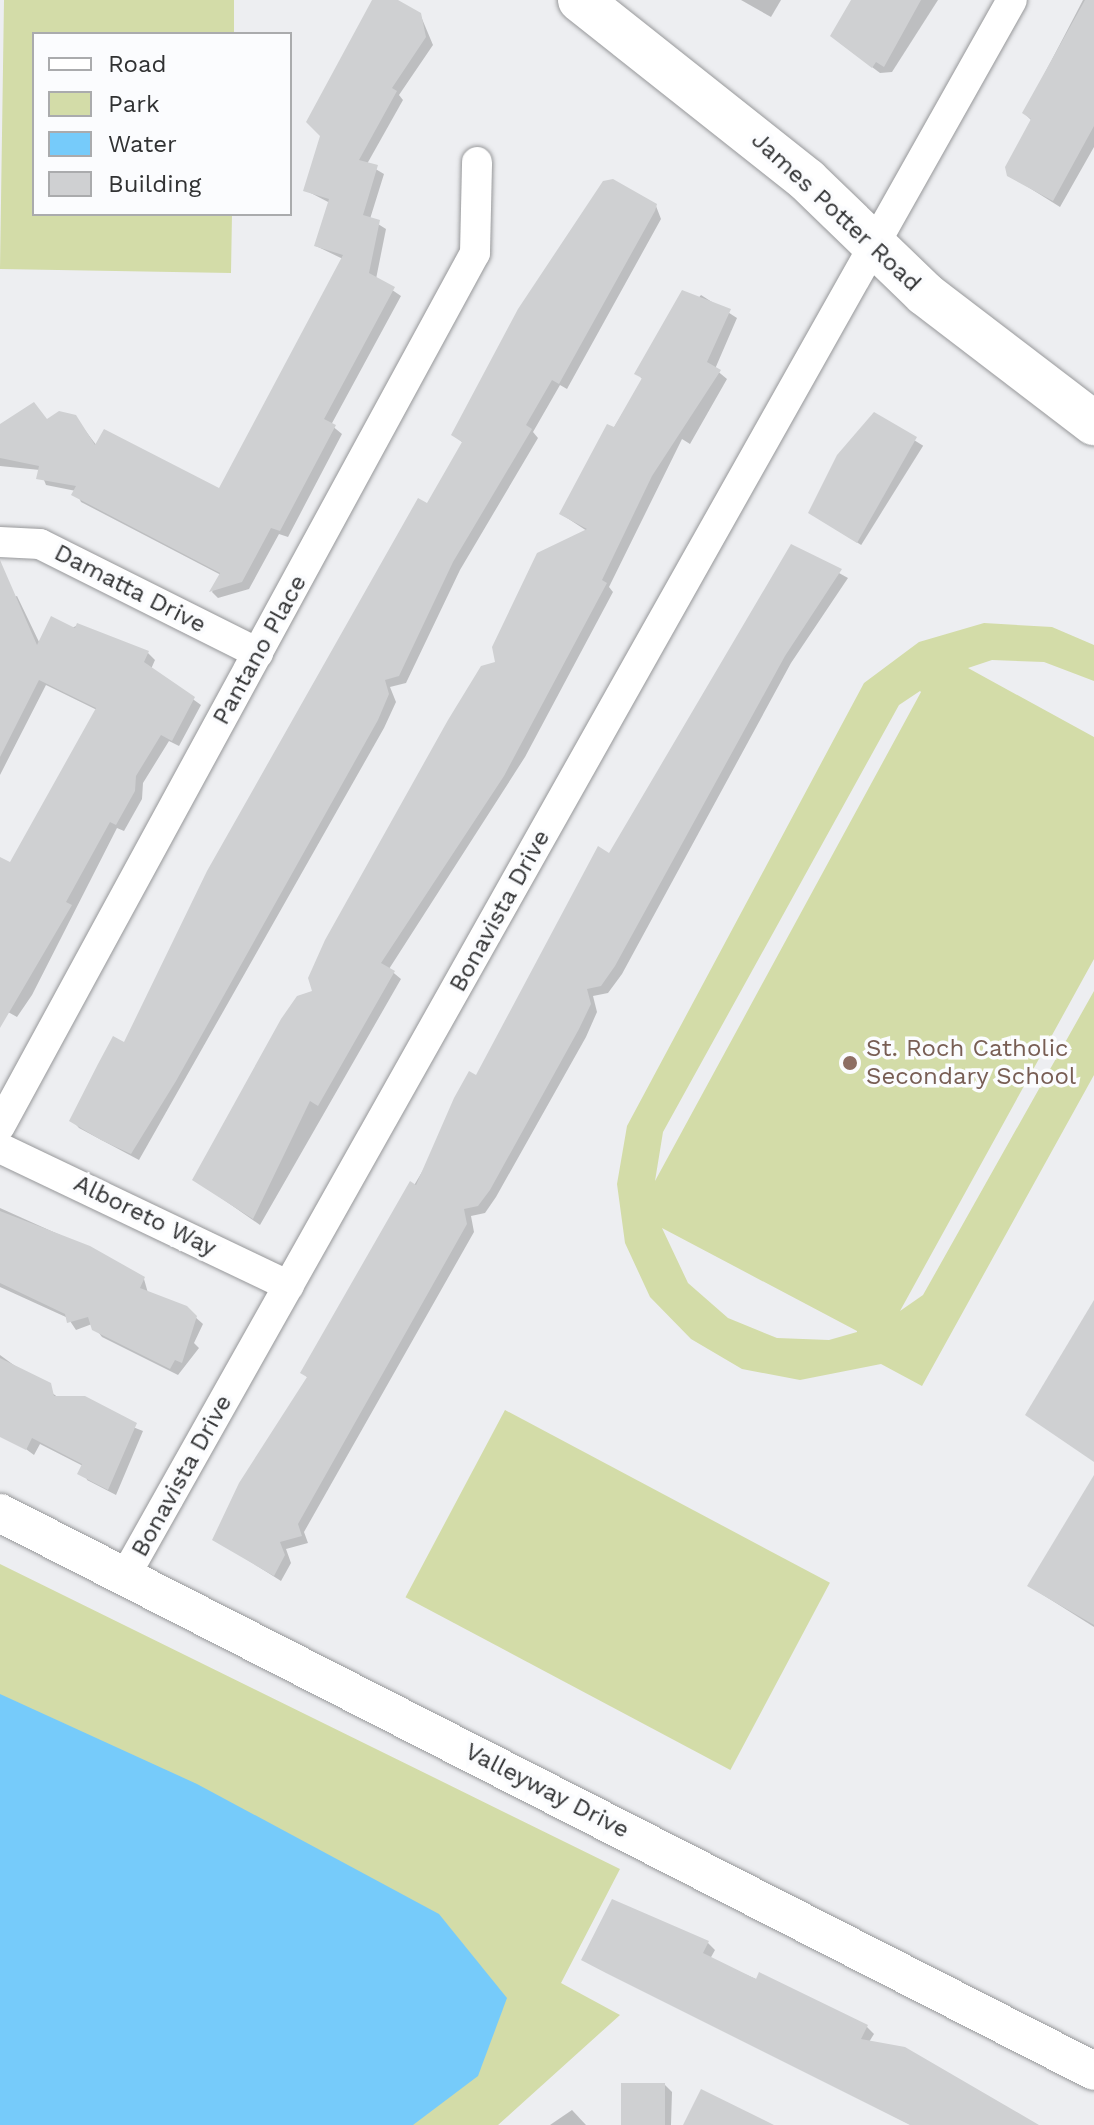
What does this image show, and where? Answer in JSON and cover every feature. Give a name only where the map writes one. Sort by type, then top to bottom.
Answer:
[{"type":"main road","name":"James Potter Road","points":[[580,0],[807,180],[925,294],[1094,423]]},
{"type":"street","name":"Bonavista Drive","points":[[125,1576],[1012,0]]},
{"type":"street","name":"Pantano Place","points":[[0,1126],[475,253],[477,162]]},
{"type":"street","name":"Damatta Drive","points":[[0,542],[40,544],[258,653]]},
{"type":"street","name":"Alboreto Way","points":[[0,1148],[289,1286]]},
{"type":"street","name":"Valleyway Drive","points":[[0,1513],[1094,2071]]},
{"type":"green space","points":[[4,0],[234,0],[234,32],[32,32],[32,216],[232,216],[231,273],[0,269]]},
{"type":"green space","points":[[984,623],[1052,627],[1094,645],[1094,681],[1044,662],[992,660],[968,668],[1094,737],[1094,959],[900,1311],[923,1295],[1094,991],[1094,1075],[922,1386],[881,1364],[800,1380],[742,1369],[691,1339],[650,1297],[625,1243],[617,1184],[627,1126],[864,683],[919,642]],"holes":[[[921,692],[655,1181],[663,1132],[899,705]],[[662,1228],[857,1331],[857,1332],[829,1340],[777,1338],[728,1318],[688,1283]]]},
{"type":"green space","points":[[505,1410],[830,1583],[730,1770],[405,1597]]},
{"type":"green space","points":[[0,1564],[620,1869],[561,1983],[620,2015],[498,2125],[0,2125]]},
{"type":"water","points":[[0,1694],[197,1784],[439,1914],[507,1998],[478,2076],[413,2125],[0,2125]]},
{"type":"building","points":[[372,0],[398,0],[421,13],[426,37],[392,88],[397,91],[359,160],[378,165],[363,215],[380,220],[369,273],[395,287],[324,419],[336,425],[280,531],[271,528],[242,582],[209,592],[220,573],[71,495],[76,486],[36,479],[39,466],[0,458],[0,424],[34,402],[47,419],[59,411],[76,415],[95,445],[104,429],[219,488],[343,255],[314,246],[329,199],[303,191],[320,136],[306,122]]},
{"type":"building","points":[[851,0],[921,0],[884,67],[876,62],[872,68],[830,36]]},
{"type":"building","points":[[1085,0],[1094,0],[1094,126],[1053,201],[1007,176],[1005,167],[1031,119],[1022,113]]},
{"type":"building","points":[[613,179],[657,204],[655,211],[559,384],[552,380],[526,425],[532,429],[453,562],[399,676],[385,680],[389,694],[378,720],[176,1081],[131,1154],[101,1140],[69,1121],[98,1064],[113,1036],[124,1042],[207,871],[418,498],[427,503],[462,442],[451,435],[518,309],[603,181]]},
{"type":"building","points":[[682,290],[731,309],[707,362],[721,370],[652,476],[602,580],[607,583],[504,776],[381,963],[395,971],[318,1106],[310,1101],[253,1219],[192,1180],[281,1019],[297,996],[312,991],[308,978],[325,940],[448,720],[481,666],[495,662],[492,647],[537,553],[587,529],[559,514],[607,424],[614,427],[642,378],[634,374]]},
{"type":"building","points":[[874,412],[917,437],[857,543],[808,513],[837,455]]},
{"type":"building","points":[[791,544],[842,569],[785,656],[615,966],[601,986],[587,989],[591,1004],[579,1029],[490,1190],[478,1206],[464,1209],[467,1224],[298,1524],[302,1536],[280,1542],[285,1555],[274,1576],[212,1540],[239,1483],[307,1377],[300,1373],[410,1181],[416,1185],[454,1098],[469,1071],[476,1075],[598,846],[609,853]]},
{"type":"building","points":[[0,560],[37,645],[51,616],[75,628],[77,623],[149,651],[144,662],[195,697],[172,741],[161,735],[136,776],[135,791],[116,825],[110,822],[66,902],[72,905],[0,1028],[0,857],[10,862],[96,708],[39,680],[0,757]]},
{"type":"building","points":[[0,1211],[90,1246],[145,1277],[140,1288],[187,1306],[197,1316],[182,1363],[175,1360],[170,1369],[92,1330],[88,1317],[67,1323],[65,1314],[0,1283]]},
{"type":"building","points":[[1094,1300],[1094,1462],[1025,1415]]},
{"type":"building","points":[[0,1358],[51,1383],[54,1396],[85,1396],[137,1423],[108,1490],[77,1474],[82,1464],[32,1438],[26,1450],[0,1437]]},
{"type":"building","points":[[1094,1475],[1094,1625],[1027,1586]]},
{"type":"building","points":[[612,1899],[709,1941],[703,1953],[756,1979],[759,1972],[868,2025],[861,2039],[905,2047],[1039,2125],[910,2125],[581,1960]]},
{"type":"building","points":[[621,2083],[665,2083],[665,2125],[621,2125]]},
{"type":"building","points":[[701,2089],[774,2125],[683,2125]]},
{"type":"place","name":"St. Roch Catholic Secondary School","points":[[850,1063]]}]
